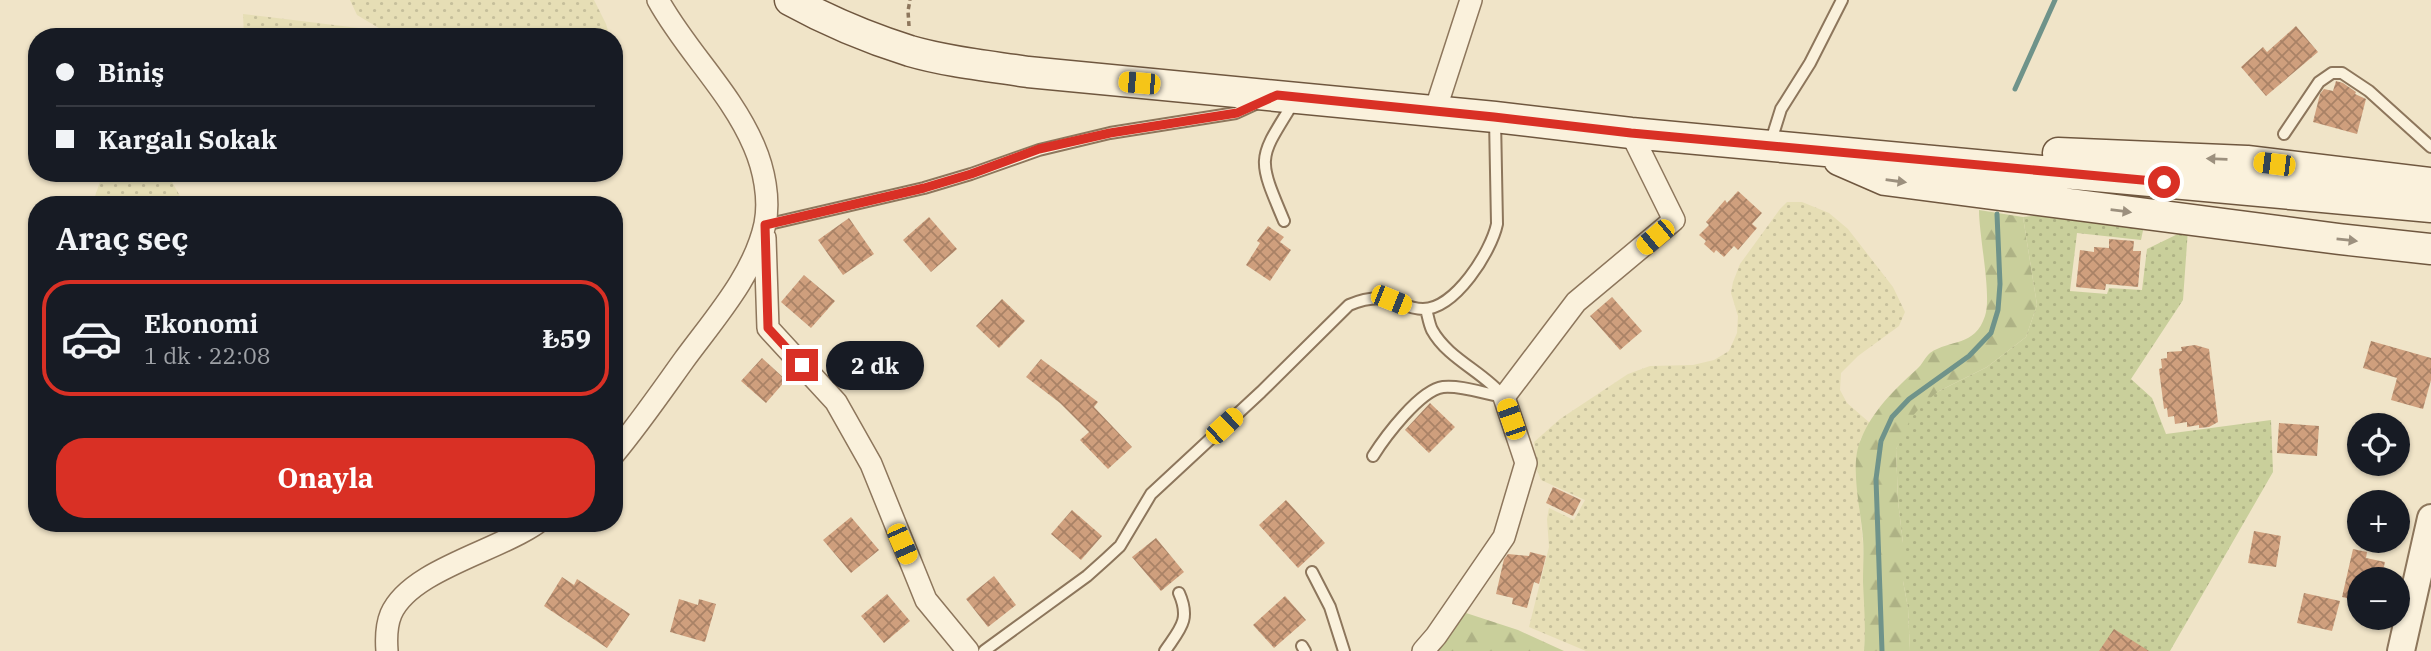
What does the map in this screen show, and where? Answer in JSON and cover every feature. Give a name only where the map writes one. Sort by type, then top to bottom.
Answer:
[{"type":"main road","points":[[790,0],[822,17],[911,51],[1028,72],[1287,96],[1631,133],[2431,206]]},
{"type":"main road","points":[[1809,148],[1884,145],[2247,161],[2431,183]]},
{"type":"main road","points":[[1809,148],[1885,180],[2431,249]]},
{"type":"street","points":[[623,442],[737,286],[758,247],[767,211],[766,187],[754,146],[725,96],[681,37],[658,0]]},
{"type":"street","points":[[1435,111],[1471,0]]},
{"type":"street","points":[[1423,651],[1504,537],[1527,463],[1504,397],[1576,302],[1674,220],[1631,133]]},
{"type":"street","points":[[765,225],[768,328],[835,402],[871,464],[926,600],[968,651]]},
{"type":"street","points":[[2401,651],[2431,518]]},
{"type":"street","points":[[386,642],[391,613],[415,585],[522,532]]},
{"type":"lane","points":[[1770,145],[1781,109],[1810,63],[1842,0]]},
{"type":"lane","points":[[2284,134],[2319,82],[2332,73],[2342,73],[2369,91],[2431,147]]},
{"type":"lane","points":[[765,225],[924,188],[1039,149],[1110,133],[1237,113],[1287,96]]},
{"type":"lane","points":[[1283,221],[1265,178],[1263,160],[1287,96]]},
{"type":"lane","points":[[984,651],[1087,576],[1120,546],[1151,494],[1261,392],[1349,305],[1363,299],[1376,298],[1391,300],[1410,308],[1426,309],[1440,304],[1463,285],[1483,258],[1494,238],[1497,224],[1494,117]]},
{"type":"lane","points":[[1426,309],[1431,329],[1441,342],[1467,366],[1495,386],[1504,397]]},
{"type":"lane","points":[[1373,456],[1386,436],[1427,394],[1439,388],[1452,387],[1504,397]]},
{"type":"lane","points":[[1312,572],[1330,607],[1344,651]]},
{"type":"lane","points":[[1165,651],[1184,621],[1186,608],[1180,593]]},
{"type":"shaded area","points":[[350,0],[594,0],[607,28],[379,28],[357,15]]},
{"type":"shaded area","points":[[243,14],[359,28],[244,28]]},
{"type":"shaded area","points":[[100,182],[172,182],[180,196],[95,196]]},
{"type":"shaded area","points":[[1787,202],[1802,202],[1829,213],[1848,229],[1893,287],[1905,312],[1899,326],[1858,356],[1841,373],[1840,390],[1847,403],[1870,423],[1860,440],[1856,474],[1863,543],[1866,625],[1864,651],[1586,651],[1529,627],[1549,547],[1549,508],[1574,520],[1585,500],[1541,480],[1537,470],[1534,442],[1560,419],[1628,374],[1650,366],[1693,365],[1714,360],[1729,351],[1737,333],[1738,316],[1731,293],[1740,264]]},
{"type":"green space","points":[[1979,210],[2023,217],[2037,305],[2026,337],[1987,367],[1939,391],[1896,449],[1903,581],[1908,608],[1910,651],[1864,651],[1863,544],[1856,474],[1858,450],[1866,429],[1878,410],[1928,355],[1968,338],[1981,326],[1987,307],[1987,295]]},
{"type":"green space","points":[[2081,211],[2146,216],[2141,240],[2077,233],[2070,291],[2107,294],[2109,288],[2142,290],[2147,249],[2188,229],[2183,300],[2131,379],[2152,398],[2166,434],[2271,420],[2273,472],[2170,651],[1910,651],[1908,608],[1903,581],[1896,449],[1911,418],[1924,403],[1939,391],[1987,367],[2026,337],[2037,305],[2023,217]]},
{"type":"green space","points":[[1463,612],[1518,630],[1564,651],[1432,651]]},
{"type":"building","points":[[2296,26],[2318,52],[2266,96],[2241,67],[2263,47],[2267,52]]},
{"type":"building","points":[[2336,81],[2366,99],[2357,134],[2313,122],[2320,94],[2324,89],[2333,91]]},
{"type":"building","points":[[1738,191],[1762,213],[1752,224],[1757,228],[1738,250],[1734,246],[1724,257],[1716,250],[1714,253],[1699,235],[1709,225],[1706,222],[1725,200],[1727,203]]},
{"type":"building","points":[[929,217],[957,249],[931,272],[903,240]]},
{"type":"building","points":[[849,218],[874,254],[843,275],[818,240]]},
{"type":"building","points":[[1268,226],[1284,237],[1280,242],[1291,250],[1270,281],[1246,265],[1260,243],[1257,241]]},
{"type":"building","points":[[2109,239],[2134,241],[2133,251],[2141,251],[2138,287],[2106,284],[2105,290],[2076,287],[2080,250],[2094,252],[2094,247],[2109,248]]},
{"type":"building","points":[[804,275],[835,301],[811,328],[781,302]]},
{"type":"building","points":[[1612,297],[1642,331],[1620,350],[1590,316]]},
{"type":"building","points":[[1002,299],[1025,321],[999,348],[976,326]]},
{"type":"building","points":[[2371,341],[2431,358],[2431,380],[2423,409],[2391,400],[2397,378],[2363,368]]},
{"type":"building","points":[[2195,345],[2209,349],[2218,422],[2209,427],[2187,427],[2187,422],[2175,424],[2174,416],[2168,417],[2167,408],[2164,409],[2159,369],[2162,368],[2161,359],[2167,358],[2167,352],[2182,351],[2181,347]]},
{"type":"building","points":[[762,358],[786,380],[766,403],[741,381]]},
{"type":"building","points":[[1041,359],[1098,402],[1094,407],[1132,447],[1108,469],[1080,440],[1089,432],[1060,403],[1026,377]]},
{"type":"building","points":[[1430,403],[1455,427],[1429,453],[1405,430]]},
{"type":"building","points":[[2279,423],[2319,426],[2317,456],[2277,453]]},
{"type":"building","points":[[1553,487],[1581,500],[1573,516],[1546,503]]},
{"type":"building","points":[[1286,500],[1325,543],[1298,568],[1259,525]]},
{"type":"building","points":[[1072,510],[1102,536],[1081,560],[1051,534]]},
{"type":"building","points":[[851,517],[879,550],[851,573],[823,540]]},
{"type":"building","points":[[2254,531],[2281,536],[2276,567],[2248,563]]},
{"type":"building","points":[[1156,538],[1184,572],[1161,591],[1132,557]]},
{"type":"building","points":[[1530,552],[1546,556],[1539,584],[1534,582],[1527,608],[1512,604],[1513,598],[1496,594],[1504,559],[1508,554],[1529,556]]},
{"type":"building","points":[[2352,553],[2367,553],[2366,558],[2385,562],[2384,567],[2349,567]]},
{"type":"building","points":[[2347,575],[2347,598],[2342,597]]},
{"type":"building","points":[[994,576],[1016,605],[988,627],[966,599]]},
{"type":"building","points":[[562,577],[574,585],[577,579],[630,614],[607,648],[544,606]]},
{"type":"building","points":[[2304,593],[2340,601],[2332,631],[2297,623]]},
{"type":"building","points":[[887,594],[910,621],[884,643],[861,616]]},
{"type":"building","points":[[1285,596],[1306,620],[1274,648],[1253,625]]},
{"type":"building","points":[[679,599],[698,605],[699,599],[716,604],[705,642],[670,632]]},
{"type":"building","points":[[2114,629],[2149,651],[2099,651]]},
{"type":"waterway","points":[[2015,89],[2055,0]]},
{"type":"waterway","points":[[1882,651],[1876,479],[1881,441],[1892,417],[1909,399],[1969,356],[1991,333],[1998,310],[2000,284],[1997,214]]},
{"type":"route","points":[[802,365],[768,328],[765,225],[809,217],[924,188],[1039,149],[1110,133],[1237,113],[1277,95],[1631,133],[2164,182]]}]
